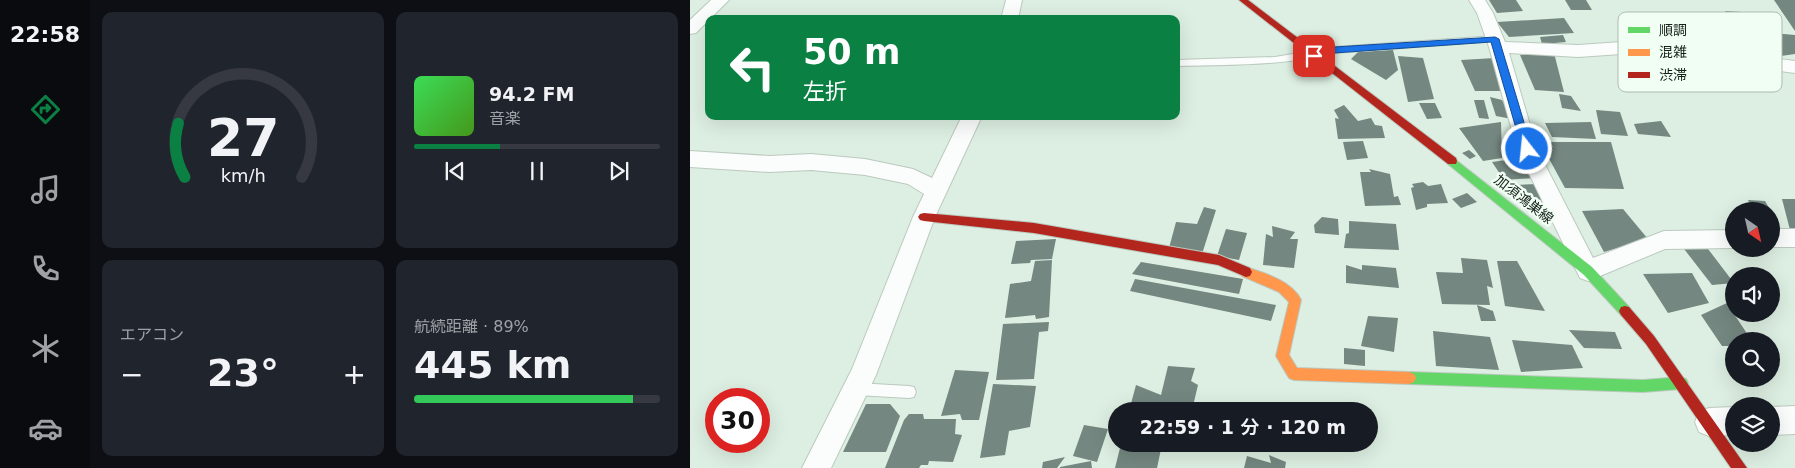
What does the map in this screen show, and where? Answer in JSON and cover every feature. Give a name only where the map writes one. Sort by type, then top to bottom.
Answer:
[{"type":"street","points":[[690,29],[721,0]]},
{"type":"street","points":[[1009,15],[1014,0]]},
{"type":"street","name":"加須鴻巣線","points":[[1242,0],[1507,204],[1588,271],[1650,340],[1681,383],[1721,421],[1740,468]]},
{"type":"street","points":[[1477,0],[1485,13],[1496,43],[1527,149],[1588,271],[1664,240],[1725,239]]},
{"type":"street","points":[[1496,43],[1578,51],[1618,48]]},
{"type":"street","points":[[1782,65],[1795,67]]},
{"type":"street","points":[[816,468],[856,389],[924,217],[970,120]]},
{"type":"street","points":[[690,159],[770,164],[811,162],[865,167],[913,177],[937,191]]},
{"type":"street","points":[[924,217],[1034,228],[1219,260],[1284,288],[1295,300],[1282,356],[1294,374],[1643,386],[1681,383]]},
{"type":"street","points":[[1780,238],[1795,238]]},
{"type":"street","points":[[1780,421],[1795,420]]},
{"type":"lane","points":[[1180,62],[1269,60],[1314,56],[1334,50],[1496,43]]},
{"type":"lane","points":[[856,389],[909,392]]},
{"type":"building","points":[[1489,0],[1516,0],[1523,11],[1497,13]]},
{"type":"building","points":[[1565,0],[1586,0],[1592,10],[1571,10]]},
{"type":"building","points":[[1774,0],[1795,0],[1795,31]]},
{"type":"building","points":[[1564,18],[1574,33],[1509,37],[1497,22]]},
{"type":"building","points":[[1782,34],[1795,35],[1795,54],[1782,56]]},
{"type":"building","points":[[1563,35],[1566,42],[1542,44],[1540,37]]},
{"type":"building","points":[[1393,50],[1398,70],[1386,80],[1351,59],[1358,52]]},
{"type":"building","points":[[1554,53],[1564,92],[1535,90],[1520,55]]},
{"type":"building","points":[[1398,56],[1423,58],[1434,99],[1408,102]]},
{"type":"building","points":[[1495,58],[1501,91],[1475,91],[1461,60]]},
{"type":"building","points":[[1559,94],[1571,96],[1581,111],[1562,108]]},
{"type":"building","points":[[1490,97],[1502,100],[1512,119],[1496,116]]},
{"type":"building","points":[[1474,100],[1484,100],[1489,119],[1479,118]]},
{"type":"building","points":[[1419,103],[1435,103],[1442,118],[1427,119]]},
{"type":"building","points":[[1344,105],[1358,121],[1371,118],[1375,125],[1382,126],[1385,138],[1338,139],[1335,118],[1339,119],[1334,110]]},
{"type":"building","points":[[1596,110],[1620,112],[1628,136],[1601,134]]},
{"type":"building","points":[[1661,121],[1671,137],[1638,134],[1634,124]]},
{"type":"building","points":[[1501,122],[1502,158],[1483,161],[1459,128]]},
{"type":"building","points":[[1591,122],[1596,139],[1552,137],[1545,123]]},
{"type":"building","points":[[1363,141],[1368,158],[1347,160],[1343,142]]},
{"type":"building","points":[[1540,142],[1611,142],[1624,189],[1565,188]]},
{"type":"building","points":[[1469,150],[1476,156],[1470,159],[1462,153]]},
{"type":"building","points":[[1528,157],[1534,178],[1504,180],[1492,162]]},
{"type":"building","points":[[1369,169],[1390,174],[1394,197],[1398,196],[1401,205],[1365,206],[1360,172],[1371,172]]},
{"type":"building","points":[[1423,182],[1428,186],[1441,184],[1448,203],[1427,204],[1427,207],[1416,210],[1411,188],[1414,187],[1412,184]]},
{"type":"building","points":[[1538,184],[1550,203],[1532,205],[1515,185]]},
{"type":"building","points":[[1467,193],[1477,202],[1461,208],[1452,199]]},
{"type":"building","points":[[1782,199],[1795,199],[1795,229],[1790,230]]},
{"type":"building","points":[[1748,200],[1766,202],[1749,202]]},
{"type":"building","points":[[1204,207],[1216,210],[1202,254],[1169,248],[1176,222],[1197,224]]},
{"type":"building","points":[[1623,209],[1648,239],[1604,252],[1582,211]]},
{"type":"building","points":[[1322,217],[1338,219],[1339,235],[1315,233],[1314,225]]},
{"type":"building","points":[[1349,221],[1396,224],[1399,250],[1344,248],[1346,234],[1349,233]]},
{"type":"building","points":[[1272,226],[1295,232],[1290,239],[1298,239],[1294,268],[1263,265],[1266,234],[1273,237]]},
{"type":"building","points":[[1226,229],[1247,233],[1239,260],[1217,256]]},
{"type":"building","points":[[1056,239],[1052,259],[1031,260],[1030,263],[1011,264],[1016,241]]},
{"type":"building","points":[[1681,245],[1705,245],[1725,271],[1725,284],[1712,285]]},
{"type":"building","points":[[1461,258],[1487,260],[1493,288],[1487,286],[1490,305],[1442,304],[1436,272],[1463,273]]},
{"type":"building","points":[[1052,260],[1049,317],[1036,319],[1035,315],[1005,318],[1010,284],[1031,281],[1035,261]]},
{"type":"building","points":[[1497,261],[1517,261],[1545,311],[1505,306]]},
{"type":"building","points":[[1141,262],[1243,279],[1239,294],[1132,274]]},
{"type":"building","points":[[1346,265],[1362,270],[1362,265],[1396,268],[1399,288],[1346,283]]},
{"type":"building","points":[[1692,273],[1709,303],[1668,313],[1643,274]]},
{"type":"building","points":[[1135,279],[1276,305],[1271,321],[1130,291]]},
{"type":"building","points":[[1725,304],[1725,322],[1740,322],[1746,332],[1725,332],[1725,346],[1722,346],[1701,315]]},
{"type":"building","points":[[1477,305],[1493,311],[1496,321],[1481,321]]},
{"type":"building","points":[[1368,316],[1398,318],[1394,352],[1361,346]]},
{"type":"building","points":[[1049,322],[1048,331],[1039,332],[1034,379],[996,380],[1003,324]]},
{"type":"building","points":[[1569,330],[1615,332],[1622,349],[1584,348]]},
{"type":"building","points":[[1433,331],[1490,337],[1499,370],[1436,366]]},
{"type":"building","points":[[1512,340],[1572,345],[1583,368],[1521,372]]},
{"type":"building","points":[[1344,348],[1365,350],[1365,366],[1344,364]]},
{"type":"building","points":[[1168,366],[1195,368],[1191,381],[1198,385],[1194,402],[1131,402],[1136,385],[1161,395]]},
{"type":"building","points":[[955,370],[989,372],[979,420],[962,420],[960,414],[941,416]]},
{"type":"building","points":[[993,384],[1036,386],[1030,427],[1009,431],[1005,455],[980,458]]},
{"type":"building","points":[[866,404],[890,404],[900,416],[886,452],[843,452]]},
{"type":"building","points":[[909,414],[923,414],[924,419],[956,419],[955,434],[962,435],[953,462],[929,461],[928,465],[921,465],[919,468],[885,468],[904,420]]},
{"type":"building","points":[[1084,425],[1108,429],[1097,462],[1073,456]]},
{"type":"building","points":[[1119,452],[1160,452],[1157,468],[1115,468]]},
{"type":"building","points":[[1269,455],[1286,462],[1285,468],[1244,468],[1247,456],[1271,463]]},
{"type":"building","points":[[1065,457],[1057,468],[1042,468],[1043,462]]},
{"type":"building","points":[[1091,461],[1092,468],[1060,468],[1060,467]]},
{"type":"traffic: fast","points":[[1452,161],[1588,271],[1625,311]]},
{"type":"traffic: fast","points":[[1409,378],[1643,386],[1681,383]]},
{"type":"traffic: slow","points":[[1246,272],[1283,288],[1295,300],[1282,356],[1294,374],[1409,378]]},
{"type":"traffic: jam","points":[[1243,0],[1452,161]]},
{"type":"traffic: jam","points":[[924,217],[1034,228],[1219,260],[1246,272]]},
{"type":"traffic: jam","points":[[1625,311],[1650,340],[1740,468]]},
{"type":"route","points":[[1314,56],[1334,50],[1495,39],[1527,149]]}]
